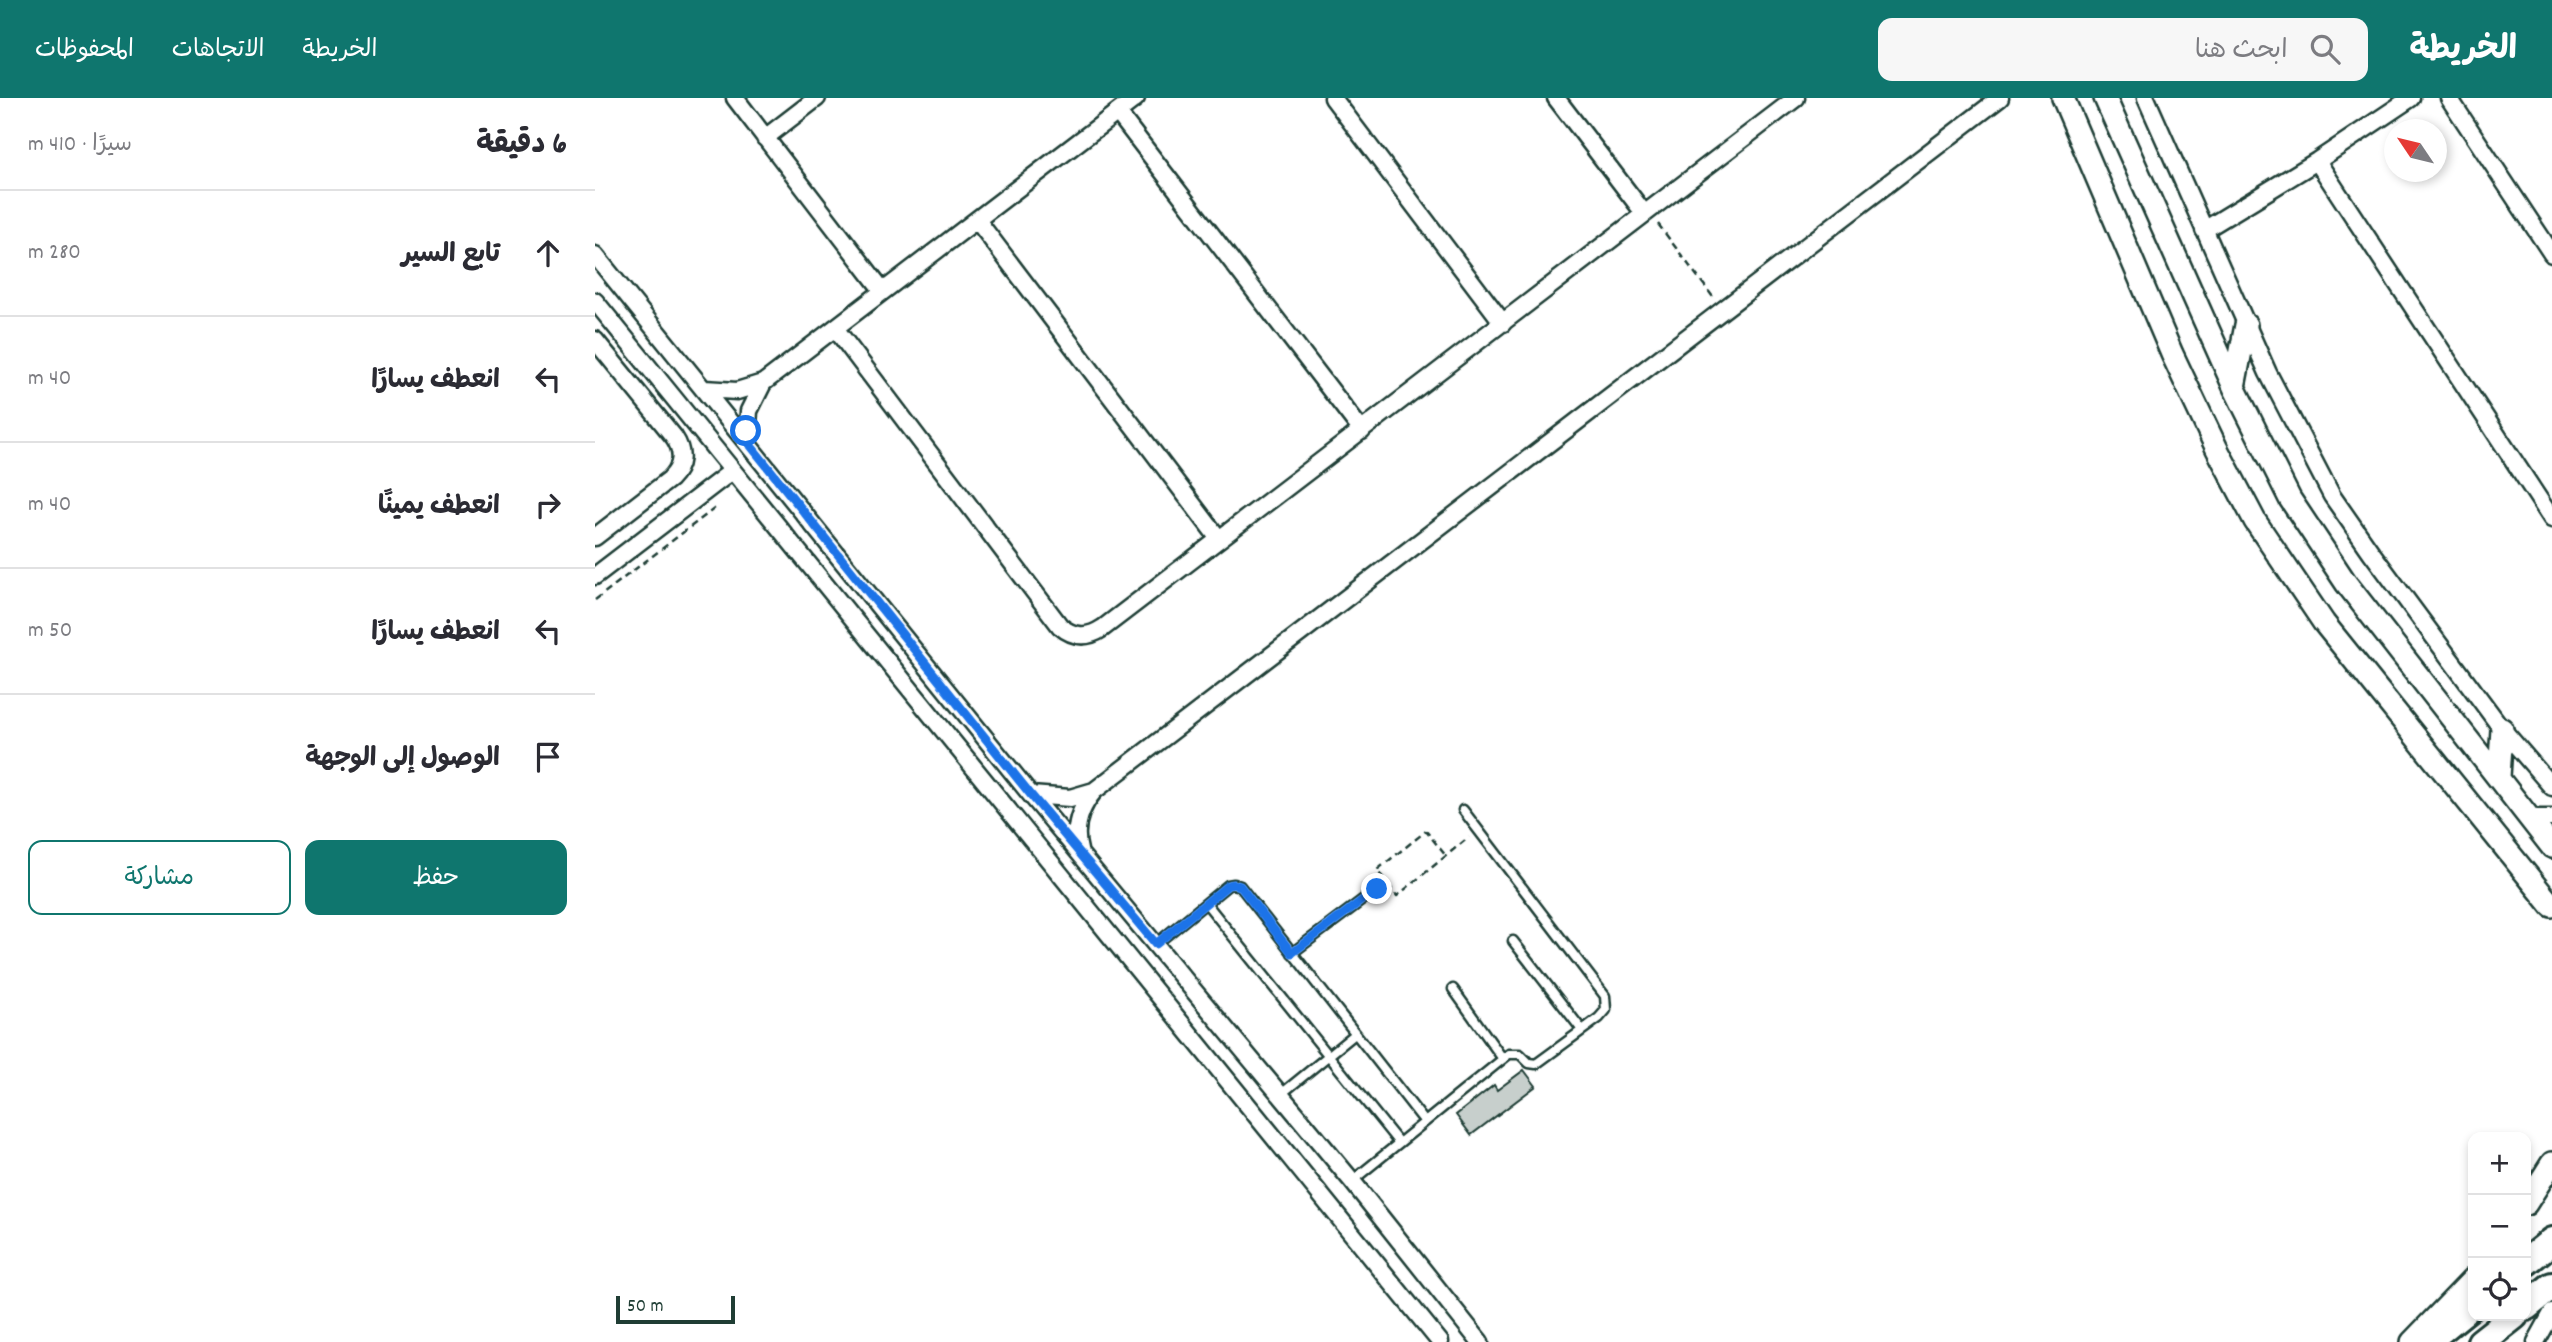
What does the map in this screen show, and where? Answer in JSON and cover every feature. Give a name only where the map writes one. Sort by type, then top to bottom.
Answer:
[{"type":"main road","points":[[2531,1258],[2552,1241]]},
{"type":"main road","points":[[2531,1303],[2552,1286]]},
{"type":"main road","points":[[2426,1342],[2468,1308]]},
{"type":"main road","points":[[2481,1342],[2508,1321]]},
{"type":"street","points":[[735,98],[883,291]]},
{"type":"street","points":[[765,138],[817,98]]},
{"type":"street","points":[[704,389],[737,391],[763,383],[1136,98]]},
{"type":"street","points":[[1333,98],[1503,323]]},
{"type":"street","points":[[1556,98],[1646,212]]},
{"type":"street","points":[[1080,853],[1077,842],[1078,820],[1094,791],[2000,98]]},
{"type":"street","points":[[2063,98],[2172,354],[2255,521],[2324,623],[2552,906]]},
{"type":"street","points":[[2105,98],[2234,387],[2290,499],[2326,556],[2498,777],[2541,818],[2552,847]]},
{"type":"street","points":[[2146,98],[2246,325],[2291,420],[2332,496],[2502,729],[2552,787]]},
{"type":"street","points":[[2204,230],[2317,161],[2411,98]]},
{"type":"street","points":[[2449,98],[2552,254]]},
{"type":"street","points":[[835,328],[1060,626],[1071,634],[1084,636],[1097,632],[1362,431],[1786,101]]},
{"type":"street","points":[[1118,113],[1362,431]]},
{"type":"street","points":[[2317,161],[2552,519]]},
{"type":"street","points":[[977,220],[1219,539]]},
{"type":"street","points":[[595,255],[1031,795],[1352,1181],[1480,1342]]},
{"type":"street","points":[[595,301],[1440,1342]]},
{"type":"street","points":[[2234,387],[2246,325]]},
{"type":"street","points":[[595,340],[674,437],[681,456],[678,468],[670,479],[595,537]]},
{"type":"street","points":[[747,441],[749,411],[763,383]]},
{"type":"street","points":[[595,576],[732,471]]},
{"type":"street","points":[[2498,777],[2502,729]]},
{"type":"street","points":[[1031,795],[1070,798],[1094,791]]},
{"type":"street","points":[[2531,1196],[2552,1163]]},
{"type":"street","points":[[2412,1342],[2468,1284]]},
{"type":"street","points":[[2536,1342],[2552,1313]]},
{"type":"lane","points":[[1352,1181],[1503,1059],[1516,1052],[1529,1063],[1536,1064],[1603,1014],[1607,1006],[1605,996],[1463,810]]},
{"type":"lane","points":[[1156,944],[1228,885],[1237,884],[1425,1122]]},
{"type":"lane","points":[[1292,953],[1377,889]]},
{"type":"lane","points":[[1206,903],[1399,1143]]},
{"type":"lane","points":[[1513,941],[1582,1030]]},
{"type":"lane","points":[[1453,989],[1503,1059]]},
{"type":"lane","points":[[1280,1095],[1355,1034]]},
{"type":"path","points":[[1646,212],[1723,310]]},
{"type":"path","points":[[595,600],[715,508],[703,493]]},
{"type":"path","points":[[1446,856],[1426,831],[1377,870],[1397,896],[1478,830]]},
{"type":"building","points":[[1524,1070],[1536,1086],[1471,1135],[1456,1115],[1494,1085],[1497,1090]]},
{"type":"route","points":[[746,431],[747,441],[1031,795],[1156,944],[1228,885],[1234,884],[1240,886],[1292,953],[1377,889]]}]
